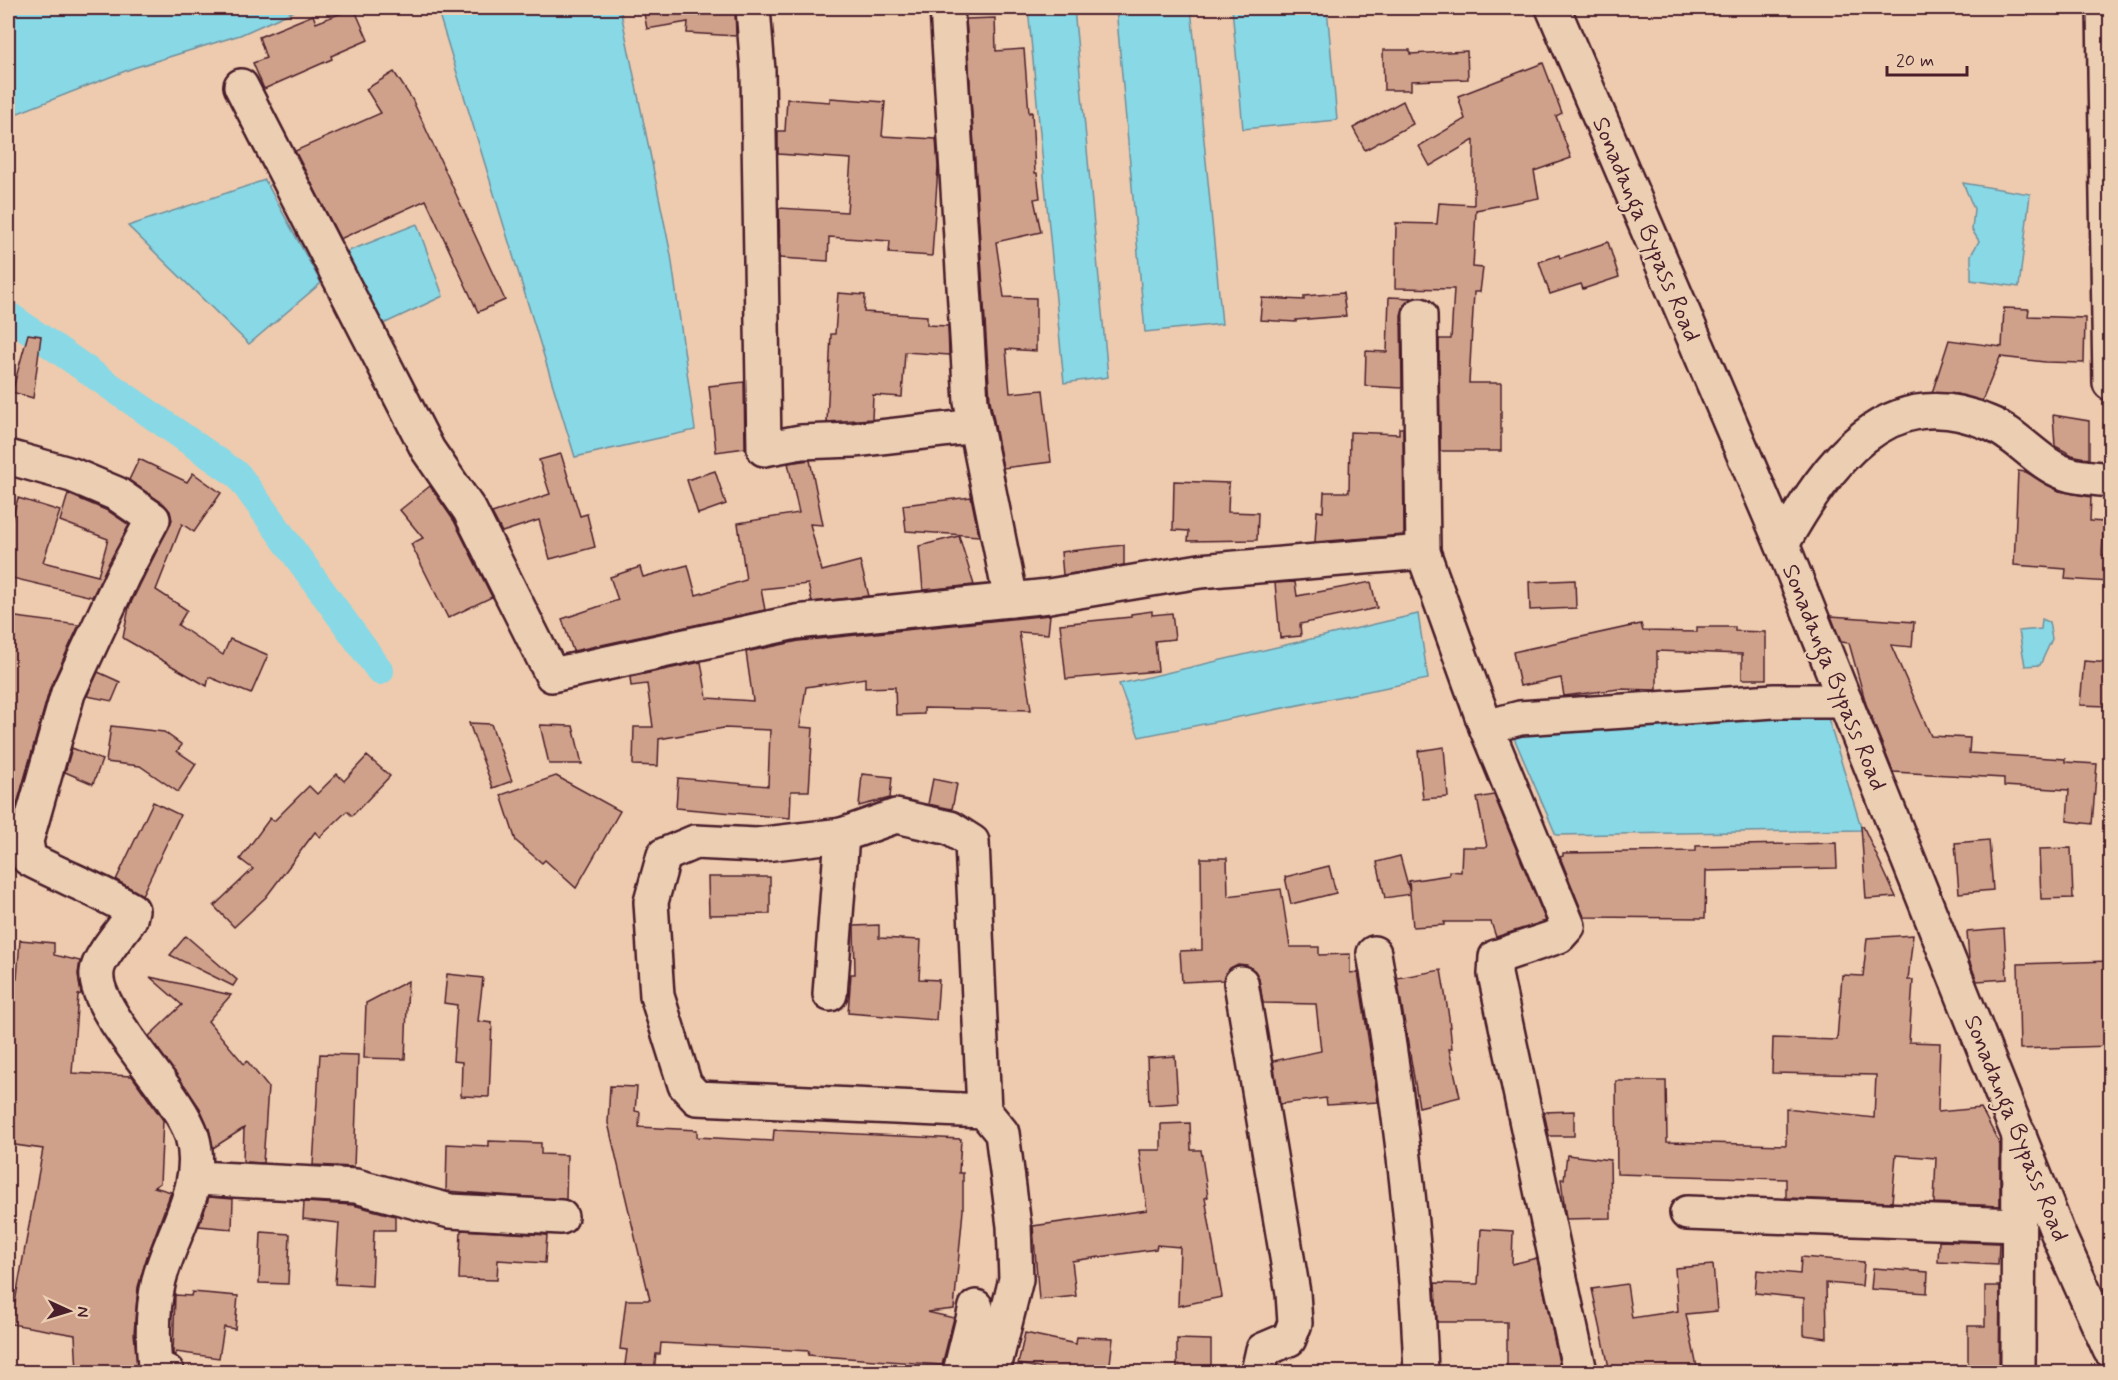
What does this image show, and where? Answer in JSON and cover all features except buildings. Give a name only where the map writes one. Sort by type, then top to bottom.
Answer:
[{"type":"street","points":[[753,8],[758,71],[764,448],[801,442],[854,440],[976,426]]},
{"type":"street","points":[[947,8],[971,402],[1011,600]]},
{"type":"street","name":"Sonadanga Bypass Road","points":[[1553,8],[1782,544],[2059,1236],[2110,1350]]},
{"type":"street","points":[[2104,8],[2110,383]]},
{"type":"street","points":[[241,86],[428,450],[470,511],[552,675],[796,622],[1011,600],[1200,571],[1423,552]]},
{"type":"street","points":[[1420,315],[1419,453],[1423,552],[1486,727],[1568,926],[1559,936],[1496,957],[1494,974],[1580,1372]]},
{"type":"street","points":[[1782,544],[1812,491],[1845,453],[1881,425],[1911,411],[1947,409],[1991,423],[2065,473],[2110,480]]},
{"type":"street","points":[[8,457],[72,475],[117,494],[153,519],[123,575],[68,693],[26,841],[29,858],[64,877],[105,894],[132,910],[130,918],[97,970],[97,984],[110,1010],[146,1065],[159,1079],[192,1134],[195,1178],[159,1279],[152,1326],[155,1366],[167,1372]]},
{"type":"street","points":[[1486,727],[1520,718],[1774,701],[1845,701]]},
{"type":"street","points":[[984,1112],[698,1098],[685,1085],[657,996],[651,902],[664,855],[695,842],[756,845],[842,835],[896,816],[950,828],[972,842],[984,1112],[1002,1133],[1014,1226],[1016,1280],[993,1372]]},
{"type":"street","points":[[830,994],[842,835]]},
{"type":"street","points":[[1374,953],[1398,1095],[1418,1278],[1421,1372]]},
{"type":"street","points":[[1241,983],[1293,1293],[1295,1323],[1289,1339],[1263,1350],[1258,1372]]},
{"type":"street","points":[[2018,1372],[2019,1134]]},
{"type":"street","points":[[195,1178],[356,1186],[450,1211],[561,1217]]},
{"type":"street","points":[[1687,1213],[2018,1225]]},
{"type":"street","points":[[960,1372],[976,1307]]},
{"type":"water","points":[[8,8],[301,8],[240,35],[133,68],[8,117]]},
{"type":"water","points":[[437,8],[620,8],[671,255],[695,430],[575,457]]},
{"type":"water","points":[[1028,8],[1074,8],[1108,377],[1064,383]]},
{"type":"water","points":[[1116,8],[1191,8],[1222,324],[1145,332]]},
{"type":"water","points":[[1232,8],[1327,8],[1337,120],[1243,129]]},
{"type":"water","points":[[265,180],[321,283],[249,344],[128,226]]},
{"type":"water","points":[[1963,183],[2030,194],[2019,287],[1971,280],[1971,255],[1979,241],[1972,230],[1974,209]]},
{"type":"water","points":[[417,224],[443,296],[379,326],[341,254]]},
{"type":"water","points":[[1418,614],[1428,679],[1139,737],[1119,684]]},
{"type":"water","points":[[2042,619],[2049,622],[2052,639],[2040,665],[2025,666],[2019,631],[2041,629]]},
{"type":"water","points":[[1827,715],[1862,830],[1556,835],[1508,724]]},
{"type":"waterway","points":[[8,315],[238,475],[380,671]]}]
